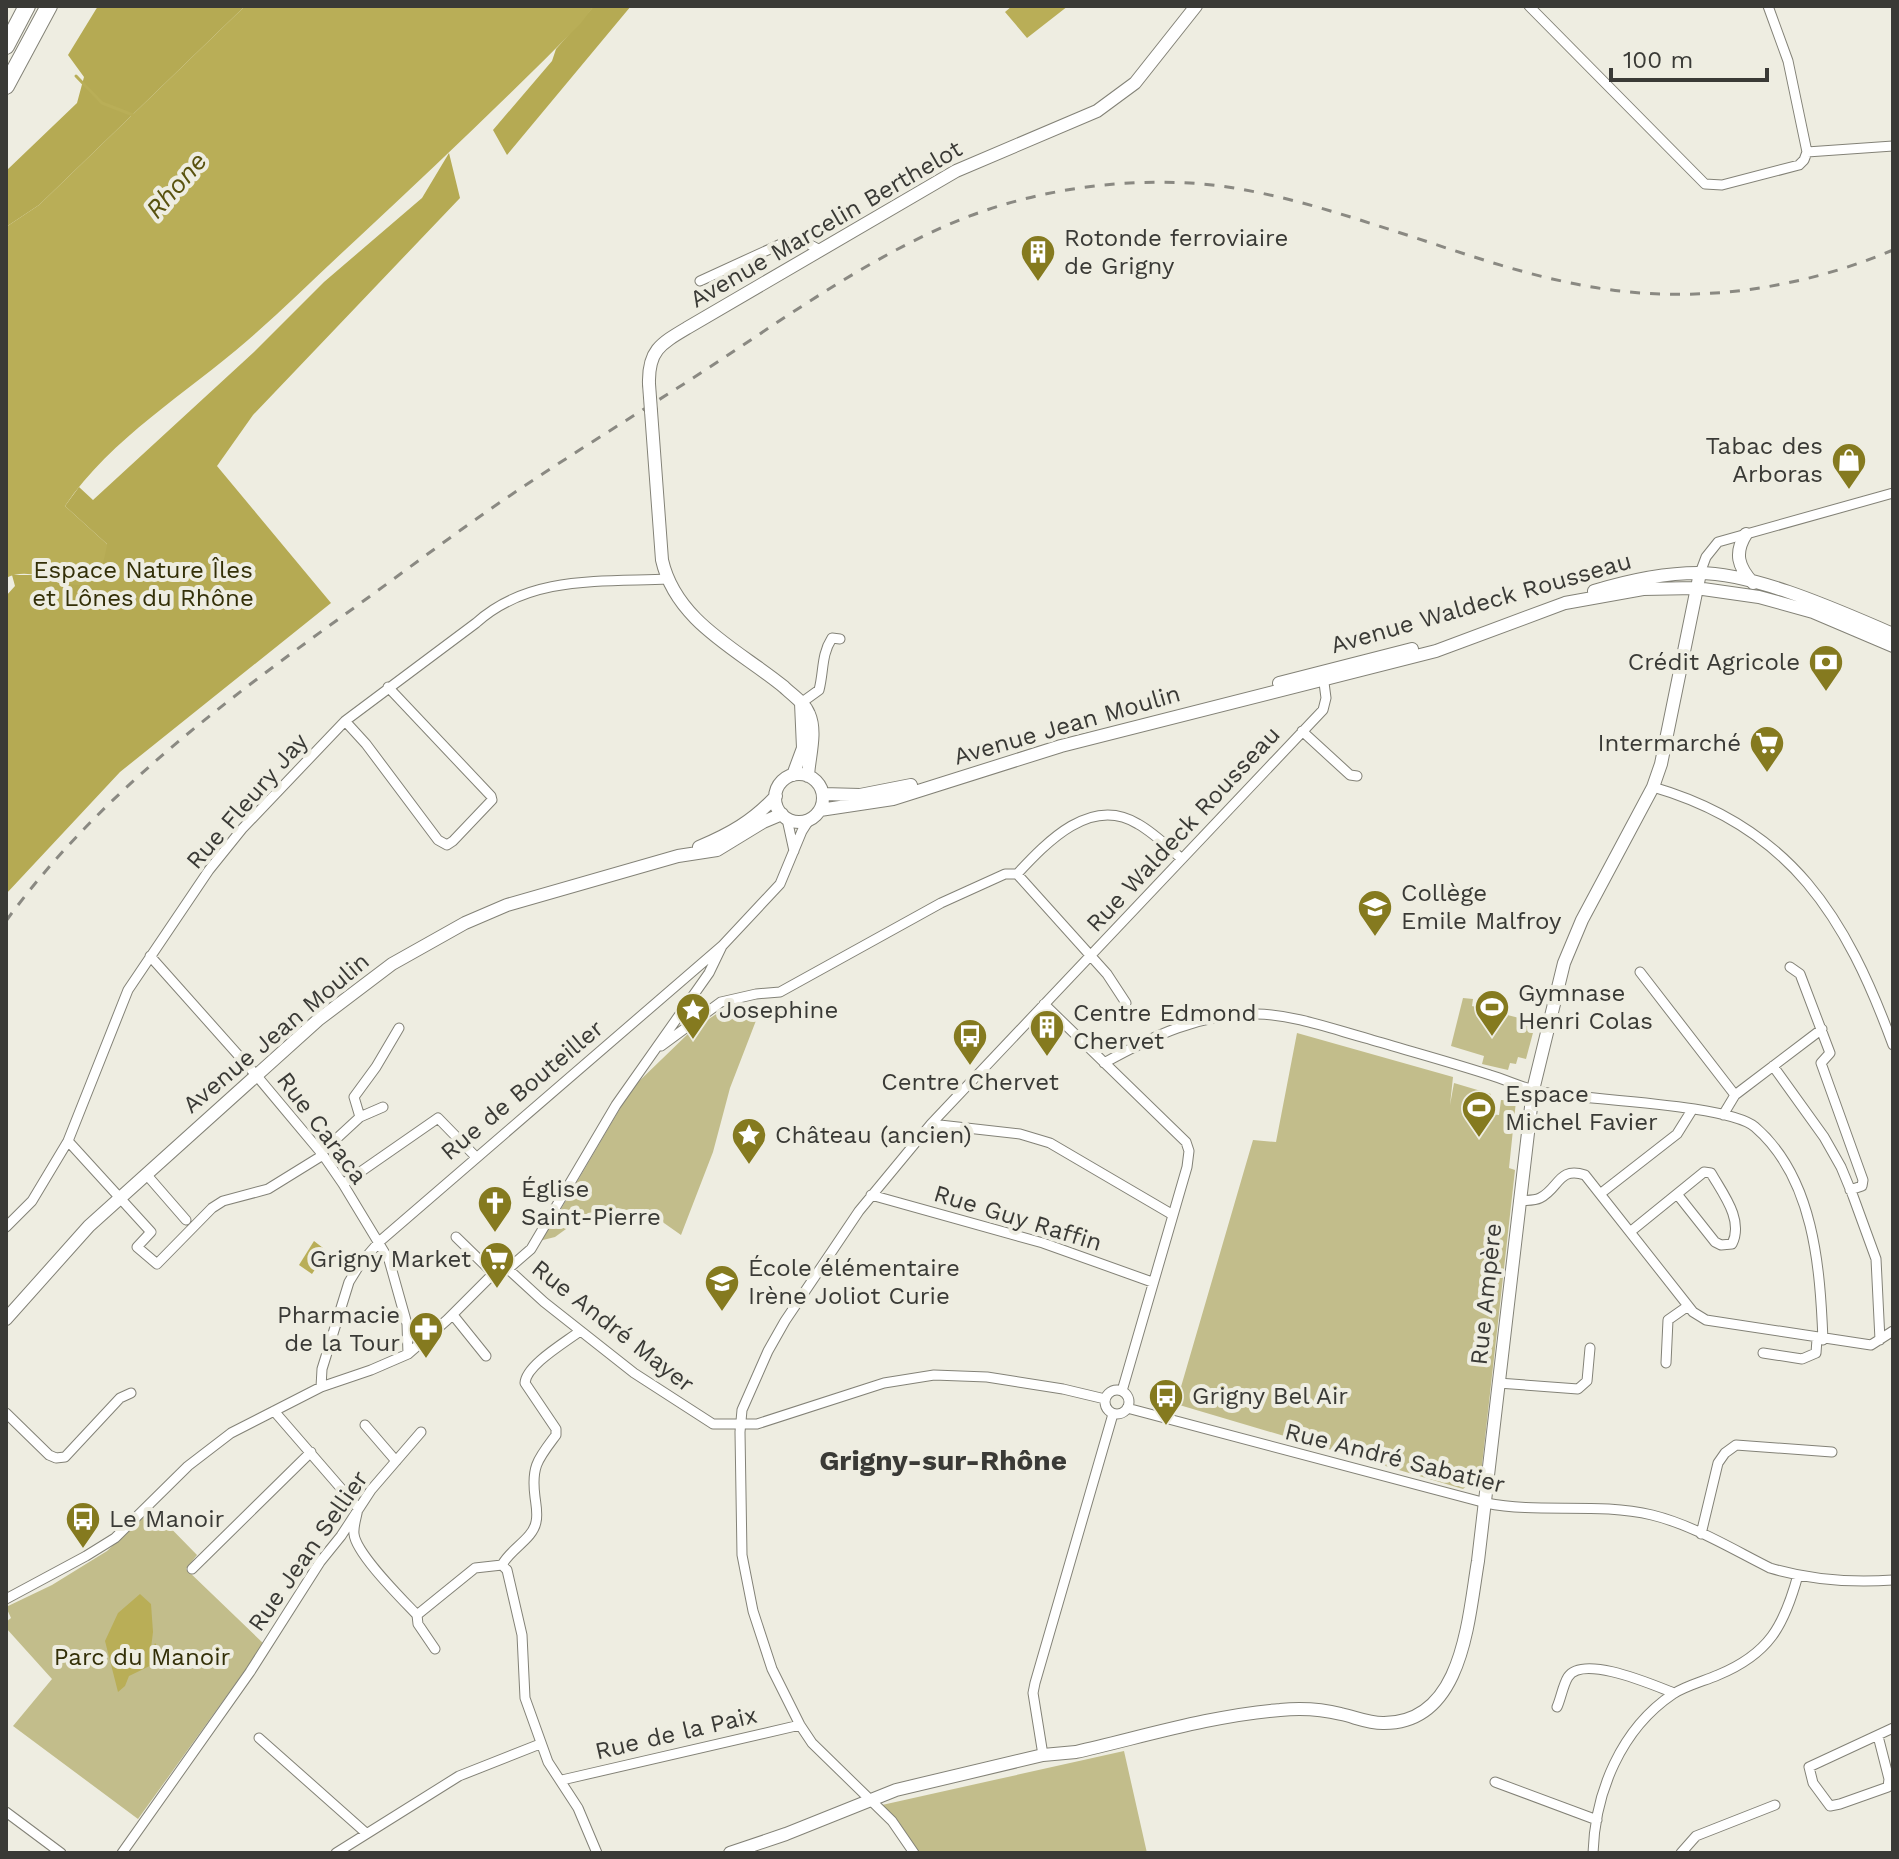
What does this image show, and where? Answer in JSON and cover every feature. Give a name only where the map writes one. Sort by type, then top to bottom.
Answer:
[{"type":"highway","points":[[6,46],[27,6]]},
{"type":"highway","points":[[6,86],[49,6]]},
{"type":"main road","name":"Avenue Marcelin Berthelot","points":[[668,579],[661,551],[649,384],[653,357],[668,340],[956,171],[1097,111],[1135,83],[1196,6]]},
{"type":"main road","points":[[1746,534],[1739,545],[1739,562],[1741,571],[1753,583]]},
{"type":"main road","name":"Avenue Waldeck Rousseau","points":[[1323,676],[1453,638],[1617,584],[1700,573],[1753,583],[1817,603],[1893,634]]},
{"type":"main road","name":"Rue Ampère","points":[[730,1853],[896,1790],[1043,1755],[1076,1752],[1275,1710],[1326,1711],[1382,1723],[1406,1720],[1426,1710],[1447,1688],[1468,1623],[1486,1503],[1533,1090],[1564,963],[1582,920],[1653,787],[1661,764],[1700,573]]},
{"type":"main road","points":[[668,579],[697,620],[809,712],[812,725],[808,776]]},
{"type":"main road","name":"Avenue Waldeck Rousseau","points":[[1323,676],[1436,651],[1565,603],[1643,589],[1696,588],[1787,603],[1893,646]]},
{"type":"main road","name":"Avenue Jean Moulin","points":[[823,794],[860,795],[892,790],[1157,713],[1323,676]]},
{"type":"main road","name":"Avenue Jean Moulin","points":[[820,810],[893,799],[1061,746],[1323,676]]},
{"type":"main road","points":[[793,775],[815,780],[823,794],[820,810],[809,820],[801,822],[785,816],[776,796],[781,783],[793,775],[803,748],[801,703]]},
{"type":"main road","name":"Avenue Jean Moulin","points":[[678,856],[731,834],[750,822],[776,796]]},
{"type":"main road","name":"Avenue Jean Moulin","points":[[6,1319],[89,1226],[318,1020],[392,964],[465,923],[551,891],[678,856],[717,850],[763,822],[785,816]]},
{"type":"street","points":[[1529,6],[1705,184],[1722,185],[1799,165],[1807,152],[1788,61],[1768,6]]},
{"type":"street","points":[[1807,152],[1893,146]]},
{"type":"street","points":[[700,281],[783,243],[805,242],[820,250]]},
{"type":"street","points":[[1700,573],[1706,557],[1718,542],[1893,493]]},
{"type":"street","name":"Rue Fleury Jay","points":[[6,1227],[32,1201],[68,1141],[128,990],[150,956],[209,870],[242,829],[345,721],[493,608],[521,595],[585,581],[668,579]]},
{"type":"street","points":[[801,703],[819,690],[826,647],[832,638],[840,639]]},
{"type":"street","name":"Rue Waldeck Rousseau","points":[[914,1853],[892,1821],[812,1743],[772,1669],[753,1611],[742,1555],[742,1410],[774,1340],[836,1243],[871,1195],[931,1124],[1323,710],[1326,698],[1323,676]]},
{"type":"street","points":[[345,721],[438,840],[447,845],[453,841],[492,800],[491,796],[388,687]]},
{"type":"street","points":[[1302,731],[1350,775],[1357,776]]},
{"type":"street","points":[[1653,787],[1725,815],[1779,852],[1811,887],[1836,924],[1858,962],[1893,1045]]},
{"type":"street","points":[[785,816],[794,851]]},
{"type":"street","points":[[655,1050],[721,1002],[780,992],[941,903],[1005,874],[1017,874],[1040,849],[1081,818],[1118,816],[1137,823],[1182,859]]},
{"type":"street","name":"Rue de Bouteiller","points":[[321,1387],[322,1369],[349,1282],[360,1264],[379,1242],[722,946],[780,884],[809,820]]},
{"type":"street","points":[[1017,874],[1092,956],[1126,1003]]},
{"type":"street","points":[[6,1599],[115,1538],[188,1466],[231,1433],[321,1387],[408,1354],[494,1274],[508,1269],[531,1249],[616,1105],[709,973],[722,946]]},
{"type":"street","name":"Rue Caraca","points":[[150,956],[256,1075],[343,1184],[379,1242],[399,1291],[407,1324],[408,1354]]},
{"type":"street","points":[[1790,967],[1800,974],[1830,1053],[1821,1063],[1863,1180],[1862,1186],[1850,1190]]},
{"type":"street","points":[[1640,972],[1735,1095]]},
{"type":"street","points":[[1044,1004],[1188,1147],[1187,1167],[1122,1391]]},
{"type":"street","points":[[1104,1063],[1146,1039],[1200,1019],[1229,1014],[1268,1015],[1315,1023],[1533,1090],[1692,1110],[1753,1124],[1778,1150],[1795,1180],[1810,1223],[1818,1270],[1820,1339],[1816,1353],[1802,1359],[1763,1353]]},
{"type":"street","points":[[360,1117],[354,1097],[399,1028]]},
{"type":"street","points":[[1723,1115],[1735,1095],[1822,1029]]},
{"type":"street","points":[[1773,1066],[1824,1137],[1850,1190],[1876,1259],[1880,1340]]},
{"type":"street","points":[[68,1141],[151,1232],[137,1247],[157,1264],[212,1208],[223,1201],[268,1189],[322,1154],[360,1117],[383,1107]]},
{"type":"street","points":[[1600,1194],[1677,1134],[1692,1110]]},
{"type":"street","points":[[343,1184],[438,1118],[476,1157]]},
{"type":"street","points":[[931,1124],[1020,1134],[1050,1143],[1173,1215]]},
{"type":"street","points":[[1519,1201],[1539,1198],[1563,1175],[1575,1172],[1585,1175],[1688,1306],[1706,1320],[1871,1345],[1893,1331]]},
{"type":"street","points":[[1630,1232],[1704,1172],[1711,1173],[1733,1213],[1737,1233],[1732,1244],[1715,1242],[1677,1194]]},
{"type":"street","points":[[146,1174],[186,1220]]},
{"type":"street","name":"Rue Guy Raffin","points":[[871,1195],[1043,1243],[1152,1282]]},
{"type":"street","points":[[456,1237],[494,1274]]},
{"type":"street","name":"Rue André Mayer","points":[[508,1269],[634,1373],[702,1419],[713,1424],[740,1424]]},
{"type":"street","points":[[1666,1363],[1668,1320],[1688,1306]]},
{"type":"street","points":[[453,1315],[486,1356]]},
{"type":"street","points":[[502,1565],[507,1554],[533,1531],[537,1513],[533,1472],[536,1462],[556,1435],[556,1429],[525,1383],[525,1376],[532,1367],[580,1331]]},
{"type":"street","points":[[1498,1383],[1578,1389],[1587,1381],[1590,1348]]},
{"type":"street","points":[[740,1424],[757,1424],[884,1383],[934,1375],[987,1377],[1105,1399]]},
{"type":"street","points":[[1113,1390],[1122,1391],[1128,1398],[1127,1408],[1121,1414],[1113,1414],[1106,1408],[1105,1399],[1113,1390]]},
{"type":"street","points":[[6,1413],[49,1455],[65,1457],[120,1398],[131,1393]]},
{"type":"street","name":"Rue André Sabatier","points":[[1127,1408],[1510,1508],[1630,1511],[1671,1521],[1770,1568],[1798,1575],[1847,1582],[1892,1580]]},
{"type":"street","points":[[274,1411],[358,1508],[354,1529],[356,1542],[385,1581],[417,1615],[418,1624],[435,1649]]},
{"type":"street","points":[[1043,1755],[1033,1693],[1035,1683],[1113,1414]]},
{"type":"street","points":[[365,1425],[396,1461]]},
{"type":"street","name":"Rue Jean Sellier","points":[[122,1853],[165,1788],[250,1672],[358,1508],[421,1432]]},
{"type":"street","points":[[1701,1534],[1718,1463],[1736,1445],[1832,1452]]},
{"type":"street","points":[[192,1569],[311,1452]]},
{"type":"street","points":[[417,1615],[475,1568],[502,1565]]},
{"type":"street","points":[[502,1565],[507,1570],[522,1635],[525,1698],[540,1744],[578,1808],[597,1853]]},
{"type":"street","points":[[1593,1853],[1597,1820],[1617,1756],[1635,1729],[1674,1693],[1727,1671],[1764,1648],[1788,1614],[1798,1575]]},
{"type":"street","points":[[1892,1580],[1893,1591]]},
{"type":"street","points":[[1557,1707],[1569,1676],[1578,1669],[1587,1668],[1640,1680],[1674,1693]]},
{"type":"street","name":"Rue de la Paix","points":[[562,1780],[800,1725]]},
{"type":"street","points":[[1878,1736],[1889,1779],[1888,1787],[1830,1806],[1813,1783],[1809,1767],[1893,1728]]},
{"type":"street","points":[[259,1738],[366,1833]]},
{"type":"street","points":[[336,1853],[459,1776],[540,1744]]},
{"type":"street","points":[[1495,1782],[1597,1820]]},
{"type":"street","points":[[1681,1853],[1696,1836],[1775,1805]]},
{"type":"street","points":[[6,1812],[61,1853]]},
{"type":"green space","points":[[98,6],[245,6],[39,205],[6,227],[6,171],[77,103],[84,77],[68,55]]},
{"type":"green space","points":[[594,6],[631,6],[507,155],[493,130]]},
{"type":"green space","name":"Espace Nature Îles et Lônes du Rhône","points":[[449,153],[460,198],[253,415],[217,466],[331,603],[120,772],[6,894],[6,596],[15,586],[12,575],[39,575],[64,585],[107,544],[65,506],[79,487],[93,500],[254,352],[324,282],[422,198]]},
{"type":"green space","name":"Gymnase Henri Colas","points":[[1463,998],[1473,999],[1472,1006],[1531,1021],[1530,1028],[1534,1029],[1526,1059],[1518,1057],[1516,1064],[1510,1063],[1508,1070],[1482,1064],[1484,1056],[1451,1046]]},
{"type":"green space","points":[[727,1007],[757,1018],[730,1088],[713,1152],[681,1235],[654,1216],[618,1208],[588,1213],[555,1237],[539,1241],[632,1088],[692,1030]]},
{"type":"green space","points":[[1297,1033],[1453,1077],[1450,1105],[1454,1083],[1491,1094],[1489,1114],[1499,1115],[1501,1100],[1516,1101],[1509,1168],[1515,1170],[1481,1474],[1463,1489],[1176,1404],[1253,1140],[1276,1142]]},
{"type":"green space","name":"Parc du Manoir","points":[[152,1509],[197,1555],[186,1569],[264,1644],[138,1819],[13,1726],[52,1679],[6,1628],[6,1622],[11,1618],[6,1607],[52,1585],[107,1551]]},
{"type":"green space","points":[[1124,1751],[1147,1853],[919,1853],[898,1821],[882,1805]]},
{"type":"water","name":"Rhone","points":[[245,6],[594,6],[581,23],[499,104],[290,302],[224,360],[127,437],[84,481],[65,506],[107,544],[101,568],[92,581],[81,585],[67,584],[37,575],[21,574],[6,578],[6,227],[39,205]]},
{"type":"water","points":[[1012,6],[1068,6],[1027,38],[1005,12]]},
{"type":"water","points":[[314,1241],[327,1251],[312,1274],[299,1265]]},
{"type":"water","points":[[140,1594],[151,1604],[151,1648],[155,1643],[160,1650],[160,1661],[129,1676],[118,1692],[105,1641],[118,1613]]},
{"type":"waterway","points":[[76,76],[102,103],[133,115]]},
{"type":"railway","points":[[6,921],[41,876],[119,794],[204,720],[294,651],[512,494],[584,447],[856,273],[929,233],[967,217],[1021,200],[1077,188],[1162,182],[1218,186],[1302,203],[1534,274],[1616,291],[1657,294],[1697,294],[1777,285],[1816,276],[1893,250]]},
{"type":"place","name":"Rotonde ferroviaire de Grigny","points":[[1038,283]]},
{"type":"place","name":"Tabac des Arboras","points":[[1849,491]]},
{"type":"place","name":"Crédit Agricole","points":[[1826,693]]},
{"type":"place","name":"Intermarché","points":[[1767,774]]},
{"type":"place","name":"Collège Emile Malfroy","points":[[1375,938]]},
{"type":"place","name":"Gymnase Henri Colas","points":[[1492,1038]]},
{"type":"place","name":"Josephine","points":[[693,1041]]},
{"type":"place","name":"Centre Edmond Chervet","points":[[1047,1058]]},
{"type":"place","name":"Centre Chervet","points":[[970,1067]]},
{"type":"place","name":"Espace Michel Favier","points":[[1479,1139]]},
{"type":"place","name":"Château (ancien)","points":[[749,1166]]},
{"type":"place","name":"Église Saint-Pierre","points":[[495,1234]]},
{"type":"place","name":"Grigny Market","points":[[497,1290]]},
{"type":"place","name":"École élémentaire Irène Joliot Curie","points":[[722,1313]]},
{"type":"place","name":"Pharmacie de la Tour","points":[[426,1360]]},
{"type":"place","name":"Grigny Bel Air","points":[[1166,1427]]},
{"type":"place","name":"Le Manoir","points":[[83,1550]]},
{"type":"district","name":"Grigny-sur-Rhône","points":[[943,1460]]}]
